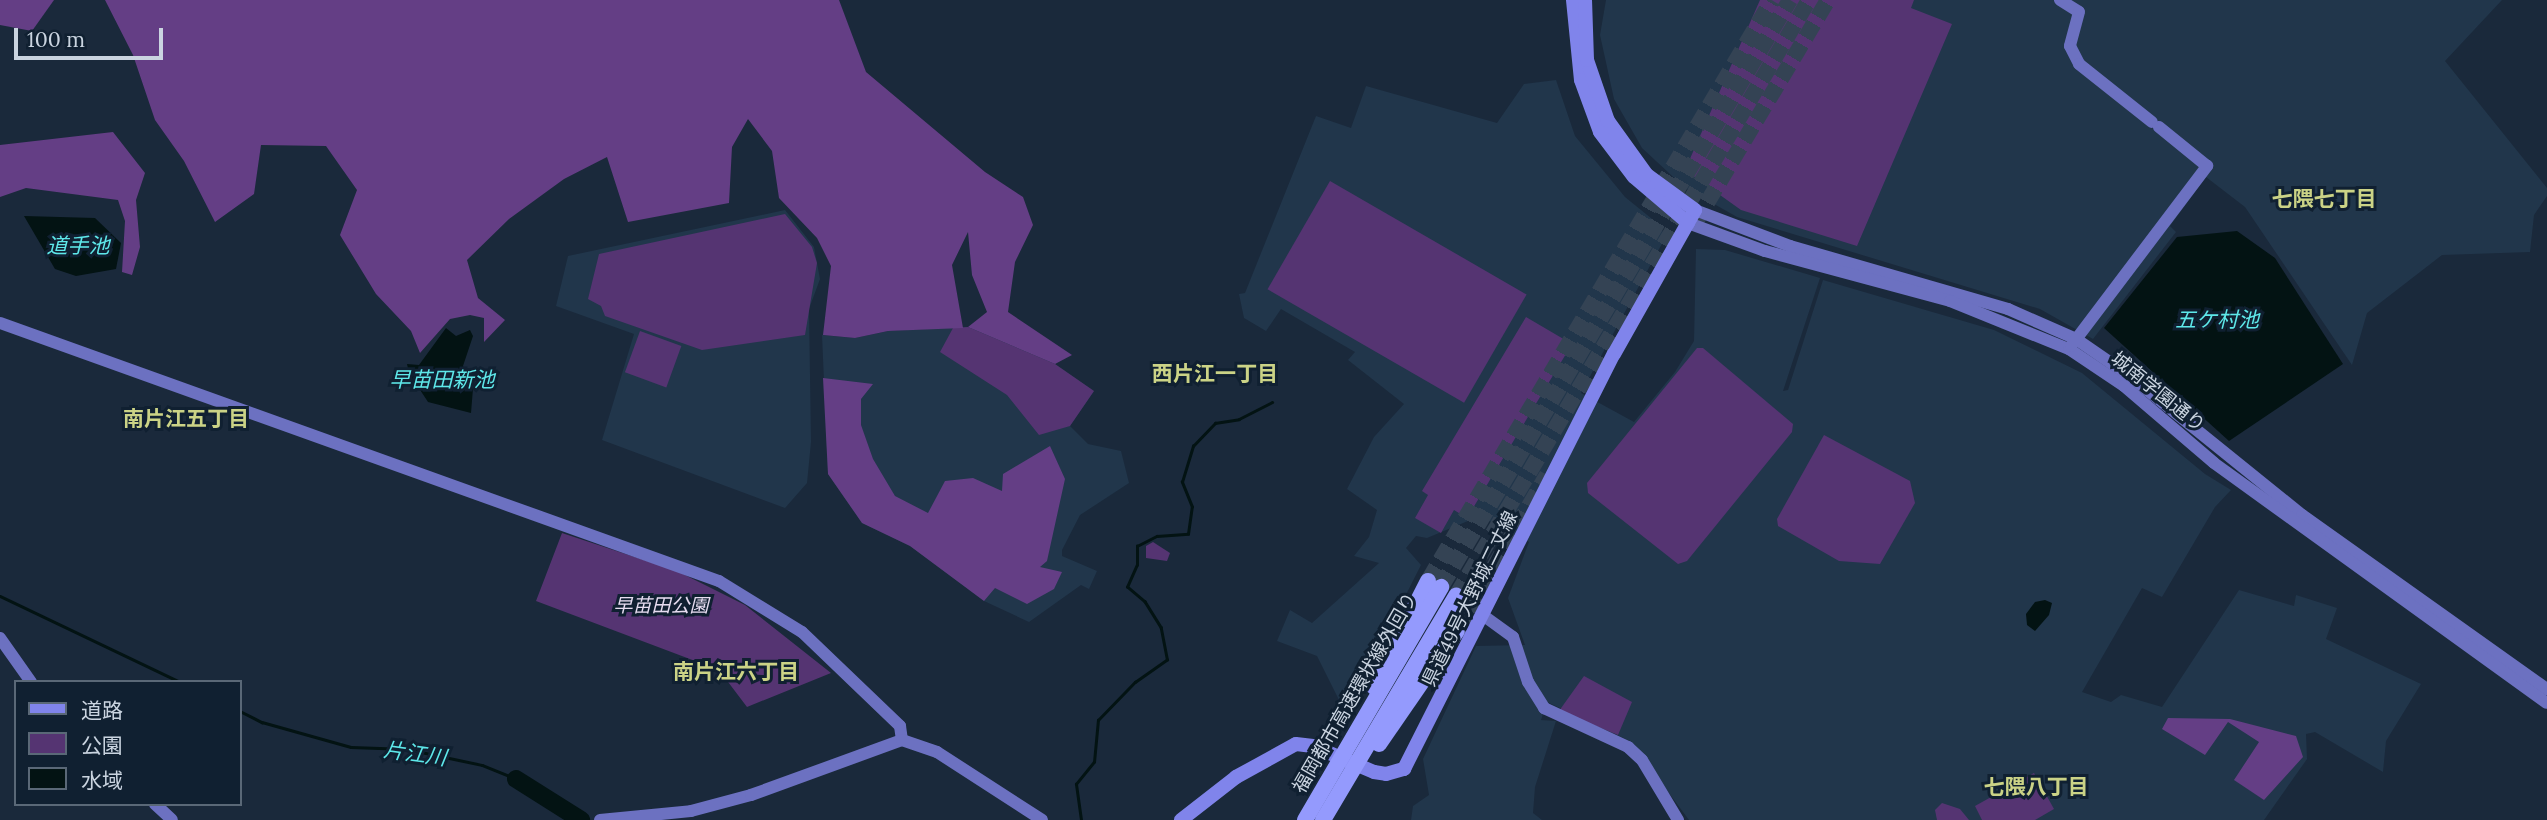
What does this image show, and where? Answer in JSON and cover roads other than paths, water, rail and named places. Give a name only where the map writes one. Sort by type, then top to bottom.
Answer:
[{"type":"highway","name":"福岡都市高速環状線外回り","points":[[1305,820],[1435,584],[1382,666],[1340,761]]},
{"type":"highway","points":[[1323,820],[1456,596]]},
{"type":"highway","points":[[1331,820],[1363,767],[1457,631]]},
{"type":"highway","points":[[1305,820],[1340,761]]},
{"type":"main road","points":[[1573,0],[1580,80],[1600,132],[1634,177],[1691,216]]},
{"type":"main road","points":[[1585,0],[1587,60],[1608,121],[1647,175],[1691,216]]},
{"type":"main road","name":"県道49号大野城二丈線","points":[[1181,820],[1236,777],[1296,744],[1313,746],[1340,761],[1386,775],[1404,769],[1484,616],[1614,354],[1691,216]]},
{"type":"street","points":[[2060,0],[2079,12],[2070,46],[2079,64],[2207,166],[2073,344]]},
{"type":"street","name":"城南学園通り","points":[[1691,216],[2008,309],[2073,344],[2131,377],[2302,515],[2547,689]]},
{"type":"street","points":[[0,323],[710,577],[802,632],[900,726],[902,740]]},
{"type":"street","name":"城南学園通り","points":[[2073,344],[2214,463],[2547,703]]},
{"type":"street","points":[[1484,616],[1513,637],[1528,682],[1544,708],[1628,747],[1642,760],[1678,820]]},
{"type":"street","points":[[0,638],[31,680]]},
{"type":"street","points":[[600,820],[661,818],[751,796],[902,740],[937,751],[1042,820]]},
{"type":"street","points":[[157,806],[172,820]]},
{"type":"water","name":"道手池","points":[[24,216],[95,218],[121,243],[116,269],[76,276],[55,269]]},
{"type":"water","name":"五ケ村池","points":[[2237,231],[2275,258],[2343,364],[2229,441],[2104,328],[2177,237]]},
{"type":"water","name":"早苗田新池","points":[[446,328],[456,336],[470,330],[473,336],[463,366],[467,376],[474,376],[471,413],[428,402],[409,373],[407,364],[419,365]]},
{"type":"water","points":[[2045,600],[2052,603],[2049,615],[2035,631],[2027,625],[2026,614],[2035,602]]},
{"type":"waterway","points":[[1081,820],[1076,784],[1094,762],[1098,720],[1135,682],[1167,660],[1161,628],[1145,602],[1127,587],[1137,565],[1137,546],[1157,536],[1188,534],[1192,507],[1182,482],[1193,446],[1215,423],[1239,419],[1272,402]]},
{"type":"waterway","name":"片江川","points":[[0,596],[176,680]]},
{"type":"waterway","name":"片江川","points":[[242,712],[262,722],[351,747],[407,749],[482,765],[516,779]]},
{"type":"waterway","name":"片江川","points":[[516,779],[581,820]]},
{"type":"tunnel","points":[[1428,581],[1772,0]]},
{"type":"tunnel","points":[[1441,587],[1790,0]]},
{"type":"tunnel","points":[[1456,596],[1809,0]]},
{"type":"tunnel","points":[[1695,223],[1828,0]]},
{"type":"tunnel","points":[[1457,631],[1547,475]]},
{"type":"district","name":"七隈七丁目","points":[[2324,199]]},
{"type":"district","name":"西片江一丁目","points":[[1215,374]]},
{"type":"district","name":"南片江五丁目","points":[[186,419]]},
{"type":"district","name":"南片江六丁目","points":[[736,672]]},
{"type":"district","name":"七隈八丁目","points":[[2036,787]]},
{"type":"park label","name":"早苗田公園","points":[[661,606]]}]
